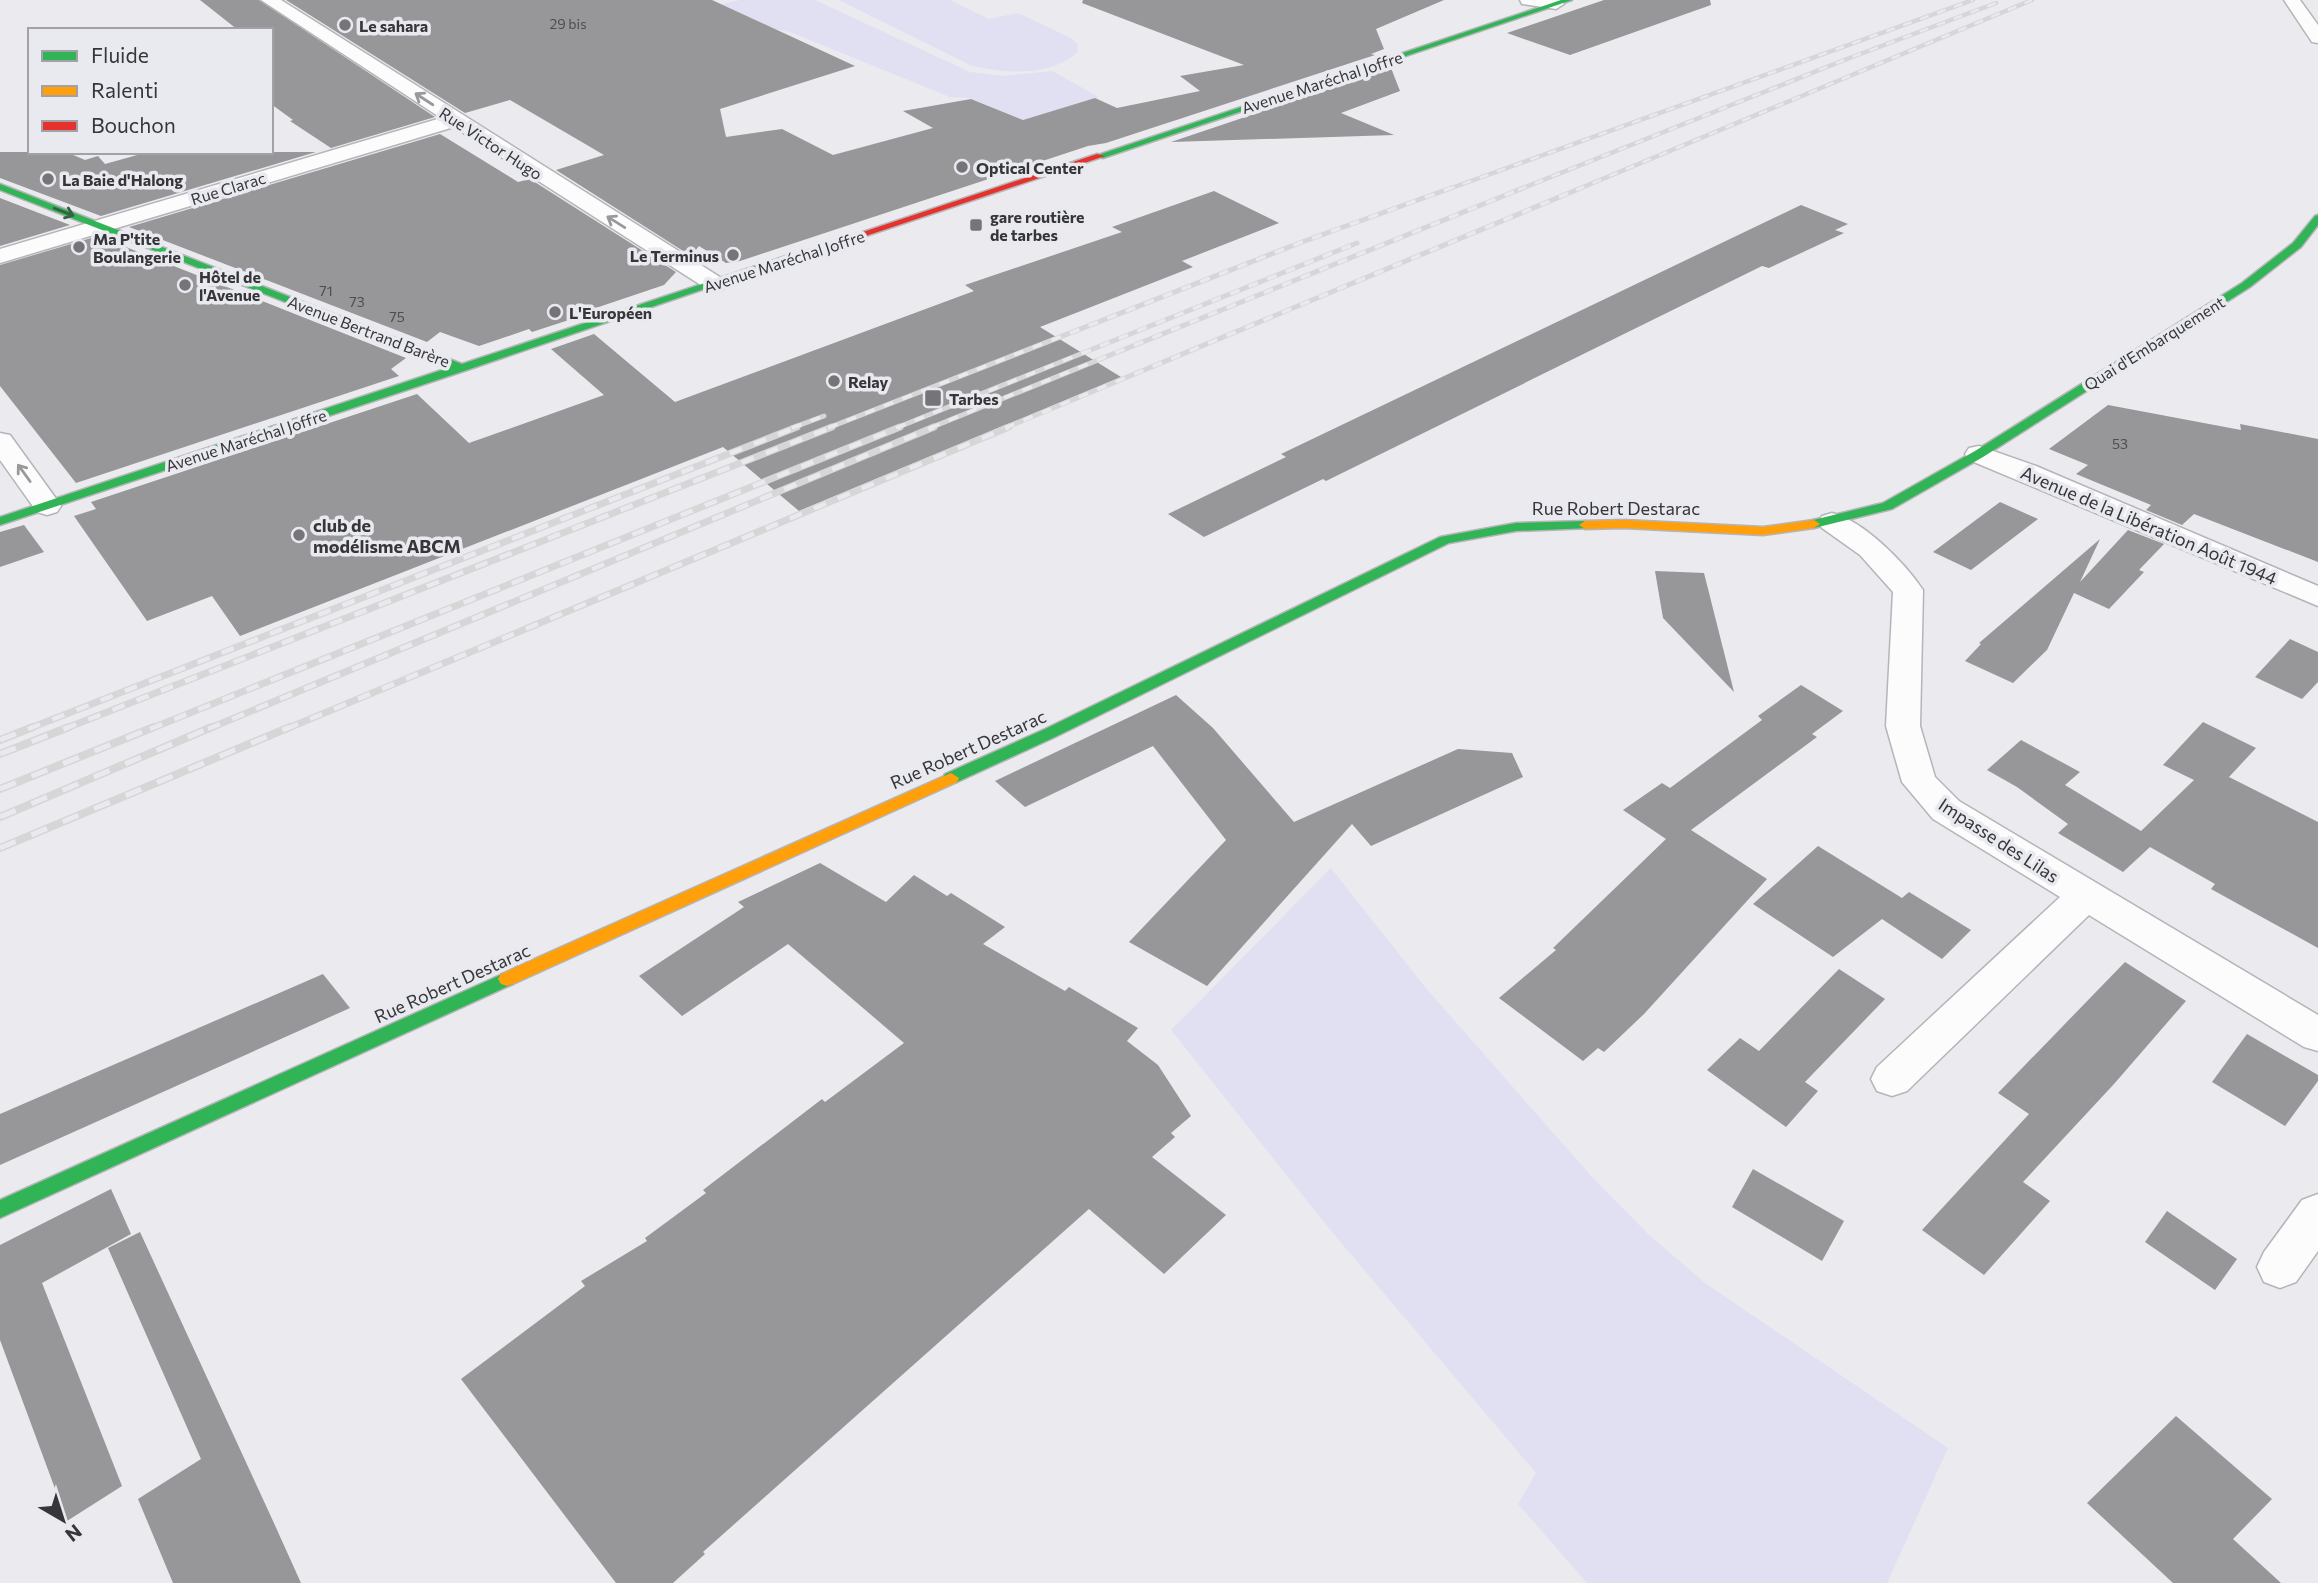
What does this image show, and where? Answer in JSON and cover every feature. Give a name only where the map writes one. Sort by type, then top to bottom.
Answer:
[{"type":"main road","name":"Avenue Maréchal Joffre","points":[[0,521],[1557,1]]},
{"type":"main road","name":"Avenue Bertrand Barère","points":[[0,187],[463,368]]},
{"type":"main road","name":"Quai d'Embarquement","points":[[1979,454],[2246,285],[2297,245],[2318,218]]},
{"type":"main road","name":"Rue Robert Destarac","points":[[0,1209],[1050,733],[1445,540],[1516,527],[1624,524],[1763,531],[1832,522],[1887,506],[1979,454]]},
{"type":"street","name":"Rue Victor Hugo","points":[[269,0],[715,284]]},
{"type":"street","points":[[1528,0],[1557,1]]},
{"type":"street","points":[[2292,0],[2318,38]]},
{"type":"street","name":"Rue Clarac","points":[[0,256],[456,120]]},
{"type":"street","points":[[0,441],[47,506]]},
{"type":"street","name":"Avenue de la Libération Août 1944","points":[[1979,454],[2318,597]]},
{"type":"street","name":"Impasse des Lilas","points":[[1832,522],[1870,549],[1908,590],[1903,726],[1919,782],[1947,810],[2318,1035]]},
{"type":"street","points":[[1892,1079],[2085,895]]},
{"type":"street","points":[[2280,1267],[2318,1214]]},
{"type":"shaded area","points":[[740,0],[815,0],[970,72],[1003,76],[1052,71],[1099,97],[1023,120],[970,98],[950,97],[790,32],[736,21],[705,8]]},
{"type":"shaded area","points":[[839,0],[950,0],[989,19],[1018,13],[1071,38],[1078,45],[1077,53],[1065,61],[1039,70],[983,68],[970,65]]},
{"type":"shaded area","points":[[1331,868],[1425,987],[1592,1177],[1648,1234],[1705,1283],[1948,1448],[1887,1583],[1587,1583],[1518,1504],[1536,1473],[1332,1232],[1171,1030]]},
{"type":"building","points":[[200,0],[259,0],[435,117],[331,148],[290,121],[293,120],[273,105],[273,28],[235,28]]},
{"type":"building","points":[[286,0],[712,0],[855,66],[720,109],[726,137],[782,129],[833,155],[933,128],[903,111],[971,99],[1023,120],[1095,98],[1117,108],[1200,91],[1180,76],[1244,65],[1082,3],[1083,0],[1444,0],[1376,29],[1384,49],[1371,54],[1375,55],[740,261],[726,263],[699,246],[691,256],[556,170],[604,155],[510,100],[465,113]]},
{"type":"building","points":[[1604,0],[1710,0],[1711,5],[1570,55],[1507,33]]},
{"type":"building","points":[[1391,68],[1400,91],[1341,113],[1394,135],[1171,142]]},
{"type":"building","points":[[440,134],[518,182],[530,179],[676,272],[664,285],[532,332],[529,329],[479,346],[440,332],[427,342],[129,227]]},
{"type":"building","points":[[0,152],[71,154],[85,160],[98,156],[105,164],[141,154],[316,152],[101,216],[0,178]]},
{"type":"building","points":[[1214,191],[1279,223],[1182,261],[1193,267],[1040,327],[1121,377],[799,511],[723,447],[240,636],[212,596],[147,621],[74,516],[96,509],[91,502],[417,394],[469,443],[604,395],[551,349],[594,334],[675,402],[974,291],[965,285],[1122,232],[1112,227]]},
{"type":"building","points":[[0,198],[70,225],[0,246]]},
{"type":"building","points":[[1801,205],[1848,224],[1835,230],[1844,233],[1769,268],[1762,266],[1326,481],[1323,479],[1204,537],[1168,514],[1286,457],[1281,454]]},
{"type":"building","points":[[98,236],[406,358],[391,369],[399,376],[76,483],[0,386],[0,265]]},
{"type":"building","points":[[2108,405],[2241,430],[2240,424],[2318,439],[2318,562],[2194,514],[2182,525],[2146,510],[2151,505],[2076,474],[2088,465],[2049,449]]},
{"type":"building","points":[[2000,502],[2038,519],[1971,570],[1933,552]]},
{"type":"building","points":[[24,525],[44,552],[0,567],[0,532]]},
{"type":"building","points":[[2128,530],[2164,544],[2139,570],[2144,572],[2109,609],[2074,593],[2047,650],[2013,683],[1965,661],[1981,644],[1979,643],[2100,539],[2080,582]]},
{"type":"building","points":[[1655,571],[1704,573],[1734,692],[1663,618]]},
{"type":"building","points":[[2290,639],[2318,652],[2318,682],[2302,699],[2255,677]]},
{"type":"building","points":[[1801,685],[1843,711],[1812,734],[1817,737],[1691,830],[1767,879],[1644,1014],[1604,1052],[1598,1048],[1583,1061],[1499,998],[1556,950],[1553,948],[1666,839],[1623,810],[1662,783],[1670,788],[1762,720],[1758,716]]},
{"type":"building","points":[[1176,695],[1213,728],[1294,822],[1458,749],[1512,753],[1523,777],[1371,846],[1352,824],[1207,986],[1129,942],[1226,840],[1153,746],[1025,807],[995,781]]},
{"type":"building","points":[[2203,722],[2256,748],[2229,777],[2318,822],[2318,948],[2211,889],[2215,884],[2150,847],[2123,872],[2058,833],[2068,824],[2017,787],[1987,770],[2021,740],[2080,772],[2065,785],[2141,831],[2194,780],[2163,765]]},
{"type":"building","points":[[1818,846],[1902,898],[1909,892],[1971,930],[1942,959],[1882,919],[1833,957],[1753,904]]},
{"type":"building","points":[[820,863],[886,902],[914,875],[947,896],[951,893],[1005,927],[983,944],[1065,991],[1069,987],[1138,1028],[1127,1041],[1158,1065],[1191,1116],[1171,1133],[1175,1137],[1152,1157],[1226,1215],[1164,1274],[1089,1209],[703,1552],[705,1554],[673,1583],[616,1583],[461,1379],[585,1286],[581,1281],[647,1241],[645,1238],[706,1193],[703,1190],[822,1099],[825,1102],[904,1043],[788,944],[682,1016],[639,976],[744,907],[738,902]]},
{"type":"building","points":[[2125,962],[2186,1001],[2023,1182],[2050,1201],[1984,1275],[1922,1230],[2029,1114],[1998,1093]]},
{"type":"building","points":[[1839,969],[1885,999],[1805,1082],[1818,1091],[1786,1127],[1707,1070],[1740,1038],[1759,1051]]},
{"type":"building","points":[[323,974],[350,1008],[0,1165],[0,1114]]},
{"type":"building","points":[[2247,1034],[2318,1075],[2318,1081],[2285,1126],[2212,1082]]},
{"type":"building","points":[[1753,1169],[1844,1221],[1822,1261],[1732,1207]]},
{"type":"building","points":[[111,1189],[131,1234],[42,1283],[122,1486],[67,1521],[0,1340],[0,1245]]},
{"type":"building","points":[[2167,1211],[2237,1259],[2215,1290],[2145,1242]]},
{"type":"building","points":[[140,1232],[301,1583],[173,1583],[138,1499],[201,1459],[108,1248]]},
{"type":"building","points":[[2176,1416],[2272,1499],[2233,1539],[2281,1583],[2173,1583],[2087,1503]]},
{"type":"railway","points":[[1446,190],[1973,0]]},
{"type":"railway","points":[[1576,190],[2032,0]]},
{"type":"railway","points":[[1522,189],[1847,59],[1996,3]]},
{"type":"railway","points":[[828,428],[1302,242],[1451,188]]},
{"type":"railway","points":[[1005,428],[1581,188]]},
{"type":"railway","points":[[930,428],[1522,189]]},
{"type":"railway","points":[[896,428],[1357,243]]},
{"type":"railway","points":[[792,428],[824,416]]},
{"type":"railway","points":[[28,729],[797,427]]},
{"type":"railway","points":[[64,729],[832,427]]},
{"type":"railway","points":[[150,729],[900,427]]},
{"type":"railway","points":[[208,729],[934,427]]},
{"type":"railway","points":[[286,729],[1009,427]]},
{"type":"railway","points":[[0,740],[33,727]]},
{"type":"railway","points":[[0,754],[69,727]]},
{"type":"railway","points":[[0,789],[154,727]]},
{"type":"railway","points":[[0,817],[212,727]]},
{"type":"railway","points":[[0,848],[290,727]]},
{"type":"traffic: fast","points":[[1100,156],[1568,0]]},
{"type":"traffic: fast","points":[[0,187],[463,368]]},
{"type":"traffic: fast","points":[[1814,524],[1887,506],[1979,454],[2246,285],[2297,245],[2318,218]]},
{"type":"traffic: fast","points":[[0,521],[793,257]]},
{"type":"traffic: fast","points":[[951,778],[1050,733],[1445,540],[1516,527],[1585,525]]},
{"type":"traffic: fast","points":[[0,1209],[507,979]]},
{"type":"traffic: slow","points":[[1585,525],[1624,524],[1763,531],[1814,524]]},
{"type":"traffic: slow","points":[[507,979],[951,778]]},
{"type":"traffic: jam","points":[[793,257],[1100,156]]},
{"type":"place","name":"Le sahara","points":[[345,25]]},
{"type":"place","name":"Optical Center","points":[[962,167]]},
{"type":"place","name":"La Baie d'Halong","points":[[48,179]]},
{"type":"place","name":"gare routière de tarbes","points":[[976,225]]},
{"type":"place","name":"Ma P'tite Boulangerie","points":[[79,247]]},
{"type":"place","name":"Le Terminus","points":[[733,255]]},
{"type":"place","name":"Hôtel de l'Avenue","points":[[185,285]]},
{"type":"place","name":"L'Européen","points":[[555,312]]},
{"type":"place","name":"Relay","points":[[834,381]]},
{"type":"place","name":"Tarbes","points":[[933,398]]},
{"type":"place","name":"club de modélisme ABCM","points":[[299,535]]}]
